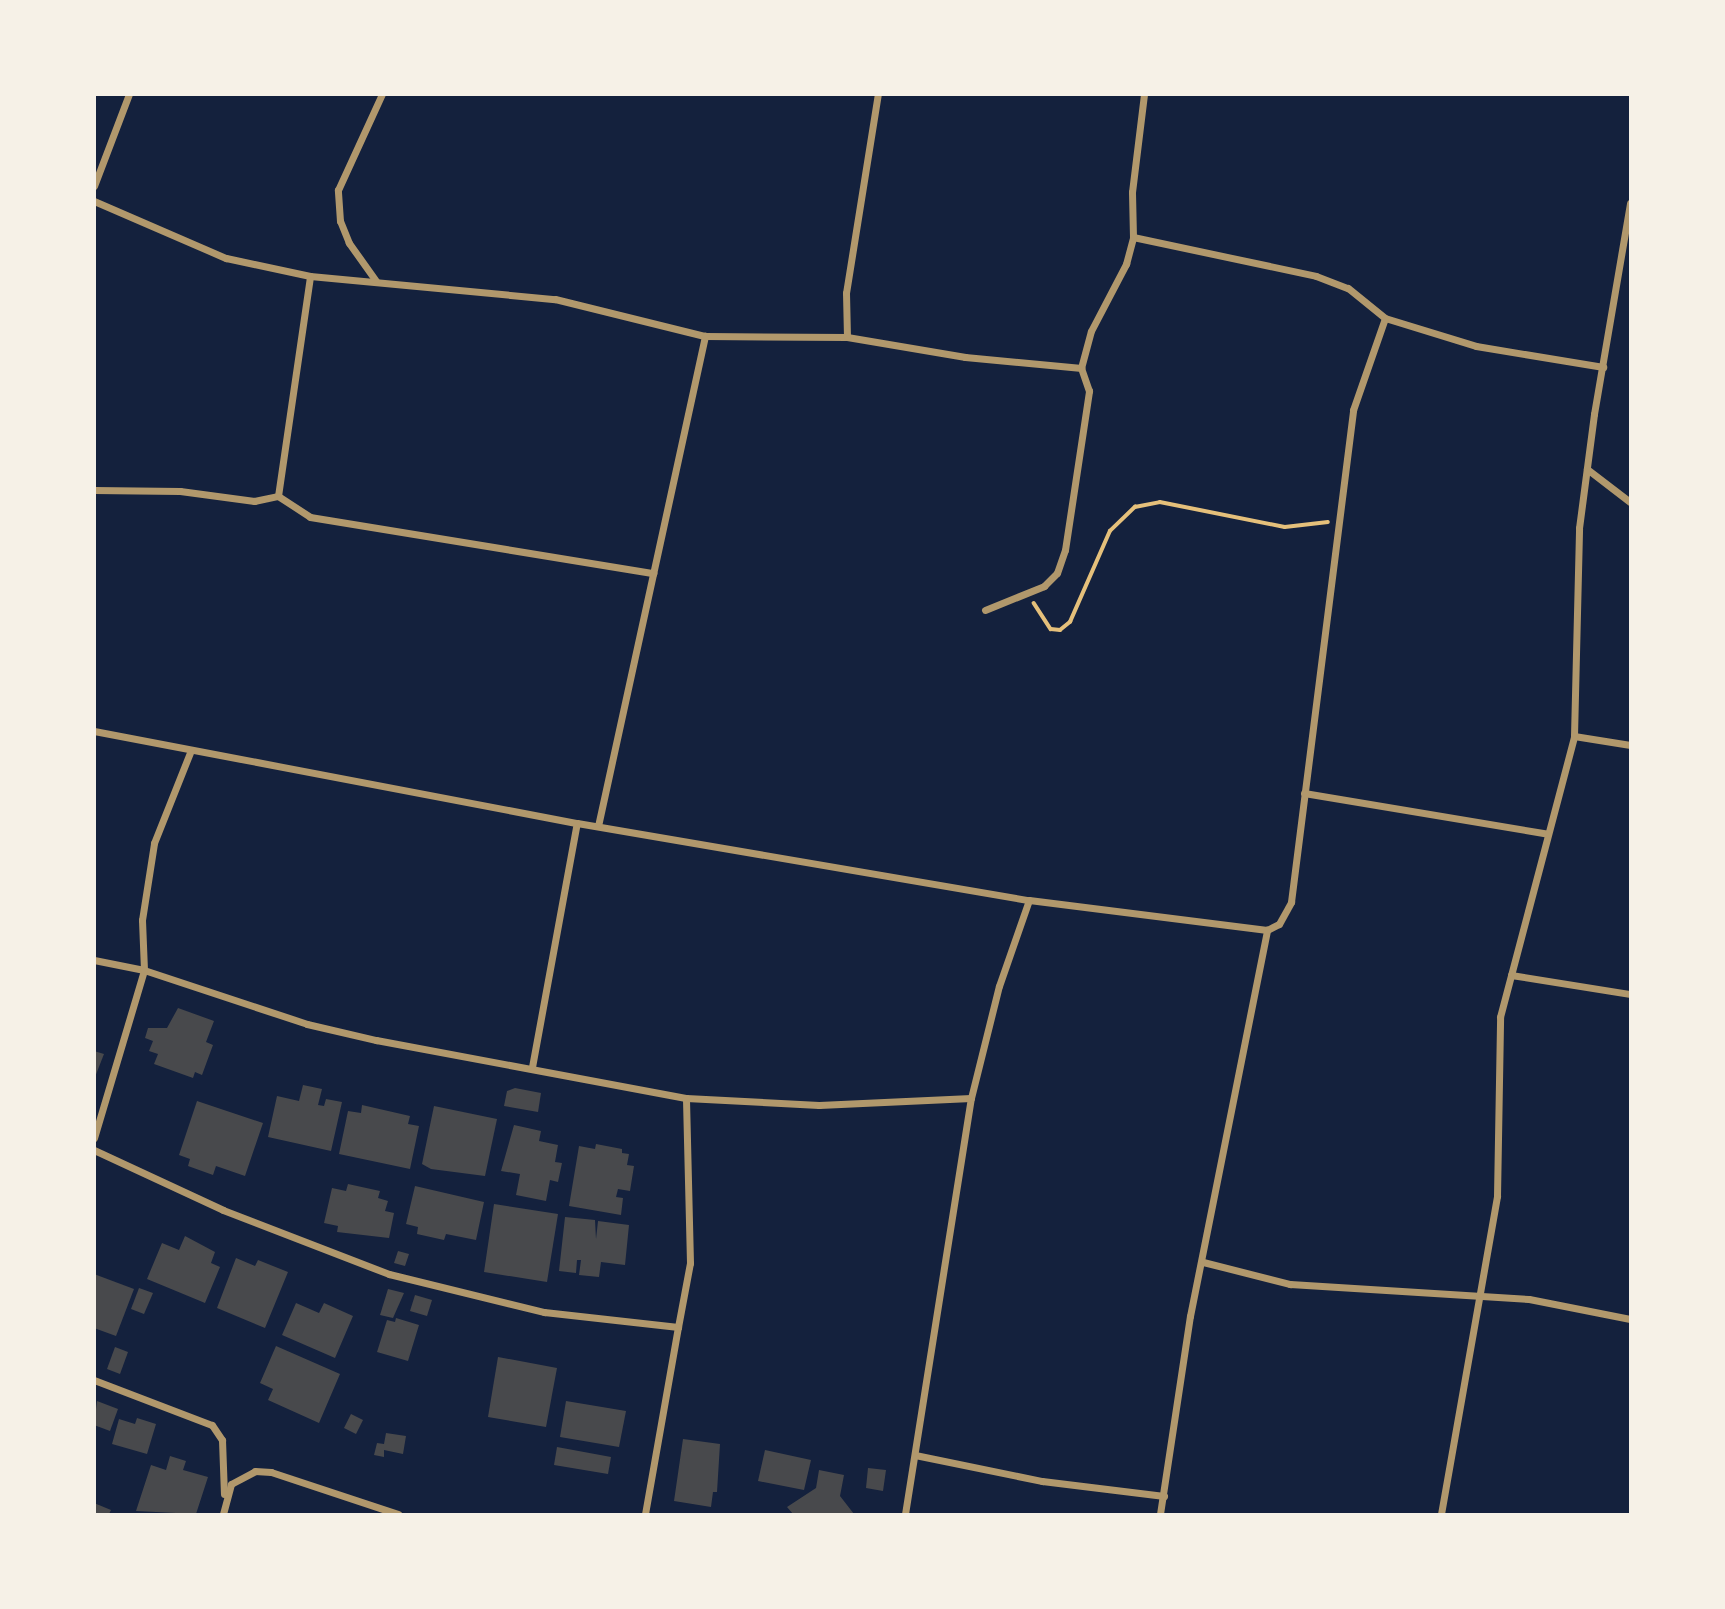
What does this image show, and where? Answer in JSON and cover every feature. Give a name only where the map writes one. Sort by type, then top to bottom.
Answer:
[{"type":"street","points":[[94,186],[129,94]]},
{"type":"street","points":[[376,281],[349,243],[340,221],[338,190],[382,94]]},
{"type":"street","points":[[846,337],[848,280],[878,94]]},
{"type":"street","points":[[985,610],[1031,595],[1057,573],[1065,550],[1089,391],[1081,368],[1091,331],[1126,264],[1133,237],[1132,192],[1144,94]]},
{"type":"street","points":[[94,201],[226,258],[310,276],[555,299],[705,336],[846,337],[965,356],[1081,368]]},
{"type":"street","points":[[1441,1514],[1497,1196],[1500,1017],[1574,736],[1579,528],[1630,203]]},
{"type":"street","points":[[1133,237],[1315,276],[1348,288],[1385,318],[1476,346],[1603,367]]},
{"type":"street","points":[[278,496],[310,276]]},
{"type":"street","points":[[94,732],[577,823],[1029,900],[1267,930],[1279,924],[1291,902],[1336,520],[1353,410],[1385,318]]},
{"type":"street","points":[[598,826],[705,336]]},
{"type":"street","points":[[1587,469],[1630,502]]},
{"type":"street","points":[[94,490],[180,491],[254,501],[278,496],[310,517],[653,573]]},
{"type":"street","points":[[1574,736],[1630,745]]},
{"type":"street","points":[[94,1138],[144,970],[142,920],[154,843],[191,750]]},
{"type":"street","points":[[1304,793],[1548,834]]},
{"type":"street","points":[[532,1067],[577,823]]},
{"type":"street","points":[[905,1514],[971,1098],[999,986],[1029,900]]},
{"type":"street","points":[[1160,1514],[1190,1316],[1203,1262],[1267,930]]},
{"type":"street","points":[[94,960],[144,970],[307,1024],[686,1098],[819,1105],[971,1098]]},
{"type":"street","points":[[1511,975],[1630,995]]},
{"type":"street","points":[[645,1514],[690,1263],[686,1098]]},
{"type":"street","points":[[94,1150],[223,1210],[389,1274],[544,1312],[678,1327]]},
{"type":"street","points":[[1203,1262],[1290,1284],[1529,1299],[1630,1319]]},
{"type":"street","points":[[94,1380],[212,1425],[222,1440],[225,1501]]},
{"type":"street","points":[[915,1455],[1042,1481],[1164,1496]]},
{"type":"street","points":[[223,1514],[231,1484],[242,1475],[271,1472],[398,1514]]},
{"type":"path","points":[[1031,595],[1043,623],[1051,629],[1060,630],[1070,622],[1110,531],[1135,507],[1160,502],[1285,527],[1336,520]]},
{"type":"building","points":[[178,1008],[214,1021],[206,1042],[213,1045],[202,1075],[195,1072],[193,1078],[154,1064],[158,1054],[149,1051],[153,1041],[145,1038],[148,1028],[167,1028]]},
{"type":"building","points":[[94,1051],[104,1054],[95,1077],[94,1077]]},
{"type":"building","points":[[303,1085],[322,1089],[318,1105],[324,1106],[326,1099],[342,1102],[331,1151],[268,1137],[277,1096],[299,1101]]},
{"type":"building","points":[[515,1088],[541,1093],[538,1112],[504,1106],[507,1091]]},
{"type":"building","points":[[197,1101],[263,1123],[245,1176],[216,1166],[213,1175],[188,1166],[190,1159],[179,1155]]},
{"type":"building","points":[[362,1105],[410,1116],[408,1124],[419,1126],[410,1169],[339,1154],[348,1111],[361,1113]]},
{"type":"building","points":[[434,1106],[497,1119],[485,1176],[431,1169],[422,1164]]},
{"type":"building","points":[[514,1125],[541,1131],[539,1141],[558,1145],[555,1162],[562,1163],[558,1182],[550,1180],[546,1201],[516,1195],[520,1174],[501,1171]]},
{"type":"building","points":[[596,1144],[622,1149],[622,1153],[629,1154],[627,1165],[634,1166],[630,1191],[618,1189],[616,1197],[623,1198],[621,1215],[569,1206],[579,1146],[595,1149]]},
{"type":"building","points":[[348,1184],[380,1191],[378,1198],[388,1201],[385,1211],[394,1213],[389,1238],[337,1232],[338,1226],[324,1223],[332,1188],[346,1191]]},
{"type":"building","points":[[415,1186],[484,1202],[476,1240],[446,1234],[444,1240],[417,1234],[418,1227],[406,1224]]},
{"type":"building","points":[[494,1204],[558,1214],[547,1282],[484,1272]]},
{"type":"building","points":[[565,1217],[595,1220],[596,1239],[598,1221],[629,1225],[625,1265],[601,1262],[599,1277],[579,1275],[581,1260],[577,1260],[576,1273],[559,1271]]},
{"type":"building","points":[[185,1236],[215,1252],[211,1263],[220,1267],[205,1303],[147,1279],[162,1243],[179,1250]]},
{"type":"building","points":[[398,1251],[409,1254],[405,1266],[394,1263]]},
{"type":"building","points":[[236,1258],[255,1266],[258,1260],[288,1272],[265,1328],[217,1308]]},
{"type":"building","points":[[94,1274],[134,1289],[116,1336],[94,1328]]},
{"type":"building","points":[[139,1288],[153,1293],[144,1314],[131,1309]]},
{"type":"building","points":[[388,1289],[404,1293],[393,1318],[380,1315]]},
{"type":"building","points":[[415,1295],[432,1300],[427,1316],[410,1311]]},
{"type":"building","points":[[296,1303],[319,1313],[324,1303],[353,1316],[335,1358],[282,1335]]},
{"type":"building","points":[[396,1318],[419,1325],[408,1361],[377,1352],[387,1320],[395,1322]]},
{"type":"building","points":[[276,1346],[340,1374],[319,1423],[268,1400],[273,1389],[260,1383]]},
{"type":"building","points":[[115,1347],[128,1352],[120,1374],[107,1369]]},
{"type":"building","points":[[498,1357],[557,1368],[546,1427],[488,1417]]},
{"type":"building","points":[[97,1401],[118,1409],[110,1431],[94,1425]]},
{"type":"building","points":[[566,1401],[626,1411],[619,1447],[560,1437]]},
{"type":"building","points":[[351,1414],[363,1420],[356,1434],[344,1428]]},
{"type":"building","points":[[137,1418],[156,1424],[147,1454],[112,1444],[119,1419],[135,1424]]},
{"type":"building","points":[[386,1433],[406,1436],[403,1454],[384,1450],[384,1457],[374,1455],[377,1443],[384,1444]]},
{"type":"building","points":[[683,1439],[720,1444],[717,1492],[713,1492],[711,1507],[674,1501]]},
{"type":"building","points":[[557,1447],[611,1457],[608,1474],[554,1465]]},
{"type":"building","points":[[765,1450],[811,1460],[804,1490],[758,1481]]},
{"type":"building","points":[[170,1456],[186,1461],[183,1470],[208,1477],[196,1514],[136,1511],[151,1465],[166,1470]]},
{"type":"building","points":[[868,1468],[886,1470],[883,1491],[866,1488]]},
{"type":"building","points":[[819,1470],[844,1475],[840,1496],[854,1514],[793,1514],[787,1507],[816,1488]]},
{"type":"building","points":[[94,1503],[111,1510],[109,1514],[94,1514]]}]
